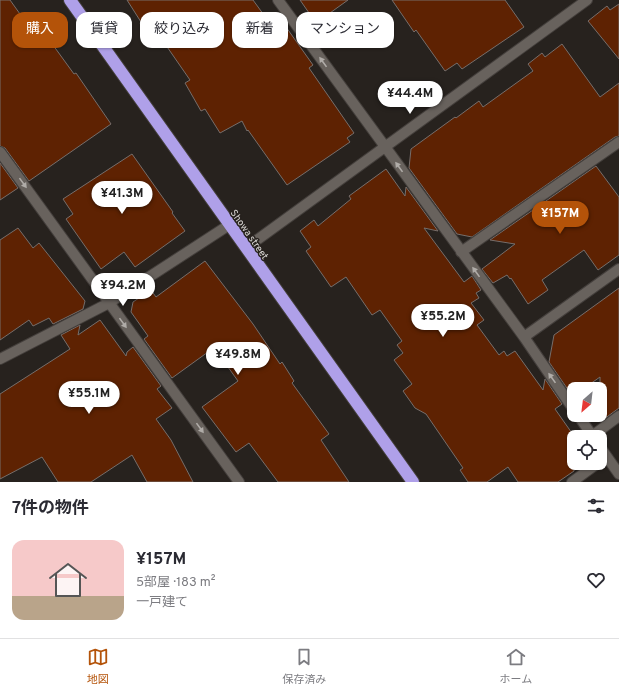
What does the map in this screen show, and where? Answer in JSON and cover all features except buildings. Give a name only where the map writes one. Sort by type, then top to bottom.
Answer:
[{"type":"highway","name":"Showa street","points":[[70,0],[413,482]]},
{"type":"street","points":[[278,0],[384,148],[524,337],[567,400]]},
{"type":"street","points":[[246,248],[588,0]]},
{"type":"street","points":[[461,252],[619,142]]},
{"type":"street","points":[[0,152],[239,482]]},
{"type":"street","points":[[0,359],[109,303],[229,225]]},
{"type":"street","points":[[524,337],[619,269]]},
{"type":"street","points":[[600,430],[619,416]]},
{"type":"street","points":[[607,465],[619,474]]},
{"type":"street","points":[[572,482],[589,470]]}]
